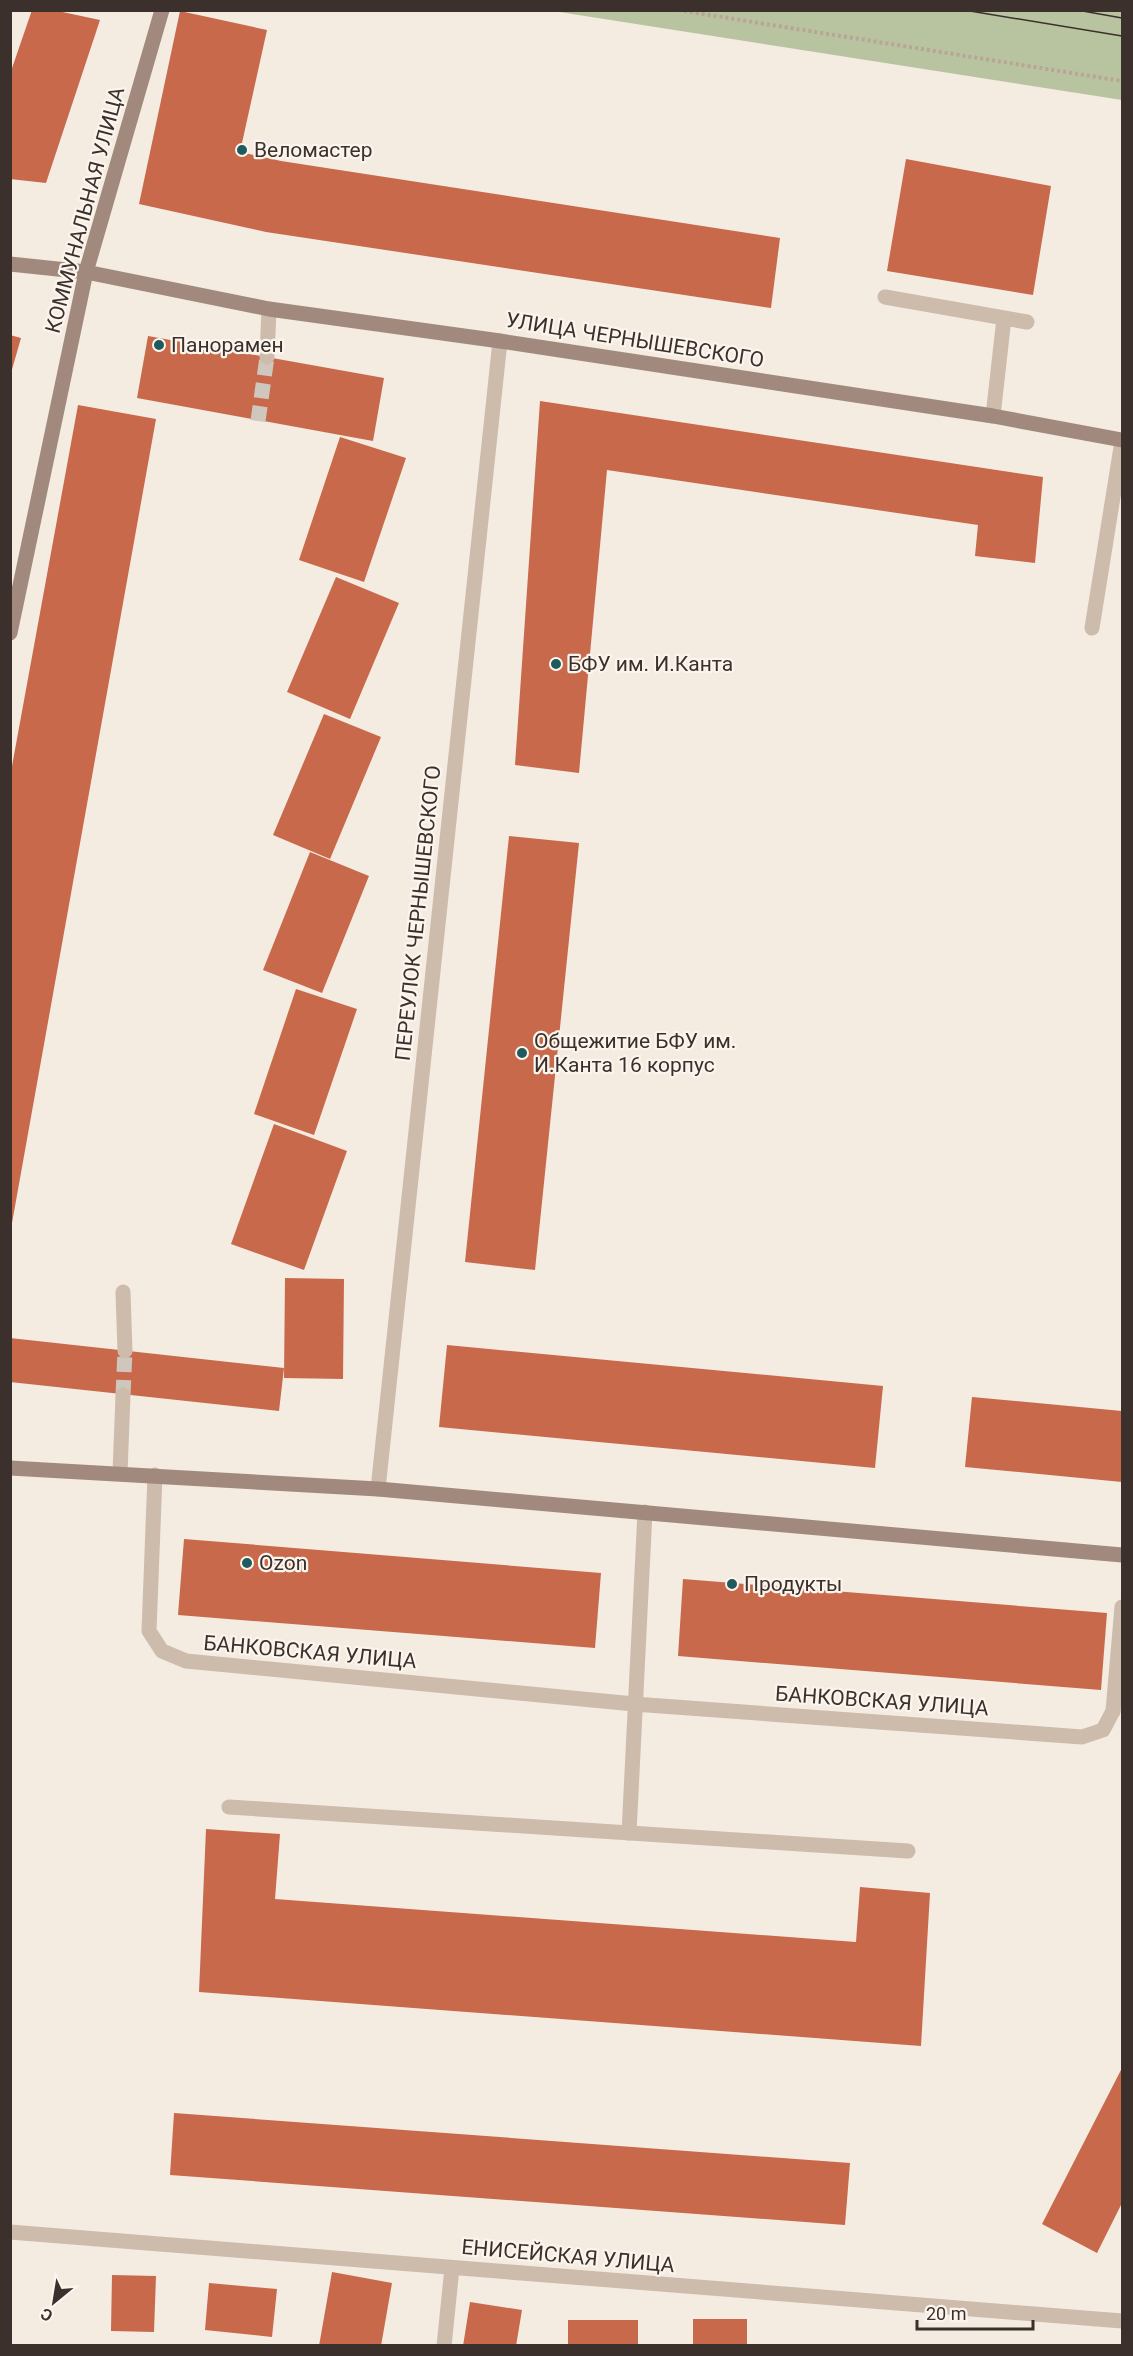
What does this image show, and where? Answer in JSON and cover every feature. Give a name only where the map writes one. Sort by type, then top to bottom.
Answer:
[{"type":"street","name":"КОММУНАЛЬНАЯ УЛИЦА","points":[[10,633],[86,272],[162,10]]},
{"type":"street","name":"УЛИЦА ЧЕРНЫШЕВСКОГО","points":[[10,264],[86,272],[270,309],[500,341],[993,416],[1122,441]]},
{"type":"street","points":[[885,297],[1027,322]]},
{"type":"street","points":[[267,357],[270,309]]},
{"type":"street","points":[[993,416],[1004,318]]},
{"type":"street","name":"ПЕРЕУЛОК ЧЕРНЫШЕВСКОГО","points":[[378,1489],[500,341]]},
{"type":"street","points":[[1092,628],[1122,441]]},
{"type":"street","points":[[123,1293],[126,1351]]},
{"type":"street","points":[[120,1473],[123,1395]]},
{"type":"street","points":[[10,1468],[378,1489],[1122,1555]]},
{"type":"street","name":"БАНКОВСКАЯ УЛИЦА","points":[[155,1475],[149,1631],[162,1651],[186,1661],[634,1704],[1082,1737],[1103,1730],[1113,1711],[1122,1607]]},
{"type":"street","points":[[629,1833],[645,1512]]},
{"type":"street","points":[[229,1807],[908,1851]]},
{"type":"street","name":"ЕНИСЕЙСКАЯ УЛИЦА","points":[[10,2232],[1122,2321]]},
{"type":"street","points":[[444,2346],[452,2268]]},
{"type":"path","points":[[678,10],[1122,81]]},
{"type":"green space","points":[[553,11],[1122,11],[1122,100]]},
{"type":"building","points":[[32,10],[53,10],[100,20],[46,183],[10,179],[10,74]]},
{"type":"building","points":[[180,11],[267,30],[240,152],[281,161],[780,238],[771,308],[266,232],[139,204]]},
{"type":"building","points":[[906,159],[1051,186],[1033,295],[887,271]]},
{"type":"building","points":[[10,335],[21,338],[11,373],[10,373]]},
{"type":"building","points":[[148,336],[384,378],[373,441],[137,398]]},
{"type":"building","name":"БФУ им. И.Канта","points":[[540,401],[1043,477],[1035,563],[975,556],[978,525],[607,470],[579,773],[515,765]]},
{"type":"building","points":[[78,405],[156,419],[12,1223],[10,777]]},
{"type":"building","points":[[340,437],[406,458],[364,582],[299,560]]},
{"type":"building","points":[[336,577],[399,603],[350,719],[287,692]]},
{"type":"building","points":[[324,714],[381,737],[330,859],[273,835]]},
{"type":"building","name":"Общежитие БФУ им. И.Канта 16 корпус","points":[[509,836],[579,843],[535,1270],[465,1262]]},
{"type":"building","points":[[310,852],[369,876],[322,993],[263,970]]},
{"type":"building","points":[[296,989],[357,1009],[314,1135],[254,1114]]},
{"type":"building","points":[[274,1124],[347,1151],[304,1270],[231,1244]]},
{"type":"building","points":[[285,1278],[344,1279],[343,1379],[284,1378]]},
{"type":"building","points":[[10,1338],[284,1368],[279,1411],[10,1382]]},
{"type":"building","points":[[447,1345],[883,1386],[875,1468],[439,1427]]},
{"type":"building","points":[[972,1397],[1122,1411],[1122,1482],[965,1467]]},
{"type":"building","points":[[184,1539],[601,1573],[595,1648],[178,1615]]},
{"type":"building","points":[[683,1579],[1107,1613],[1101,1690],[678,1656]]},
{"type":"building","points":[[206,1829],[280,1834],[275,1899],[856,1942],[860,1887],[930,1893],[921,2046],[199,1992]]},
{"type":"building","points":[[1122,2068],[1122,2203],[1097,2253],[1042,2224]]},
{"type":"building","points":[[174,2113],[850,2163],[845,2225],[170,2175]]},
{"type":"building","points":[[332,2272],[392,2283],[381,2346],[319,2346]]},
{"type":"building","points":[[112,2275],[156,2276],[154,2332],[111,2331]]},
{"type":"building","points":[[209,2283],[277,2289],[272,2337],[205,2330]]},
{"type":"building","points":[[470,2302],[522,2310],[516,2346],[463,2346]]},
{"type":"building","points":[[693,2319],[747,2319],[747,2346],[693,2346]]},
{"type":"building","points":[[568,2320],[638,2320],[638,2346],[568,2346]]},
{"type":"tunnel","points":[[258,421],[267,357]]},
{"type":"tunnel","points":[[123,1395],[125,1351]]},
{"type":"tram line","points":[[964,10],[1122,36]]},
{"type":"tram line","points":[[1077,10],[1122,18]]},
{"type":"place","name":"Веломастер","points":[[242,150]]},
{"type":"place","name":"Панорамен","points":[[159,345]]},
{"type":"place","name":"БФУ им. И.Канта","points":[[556,664]]},
{"type":"place","name":"Общежитие БФУ им. И.Канта 16 корпус","points":[[522,1053]]},
{"type":"place","name":"Ozon","points":[[247,1563]]},
{"type":"place","name":"Продукты","points":[[732,1584]]}]
